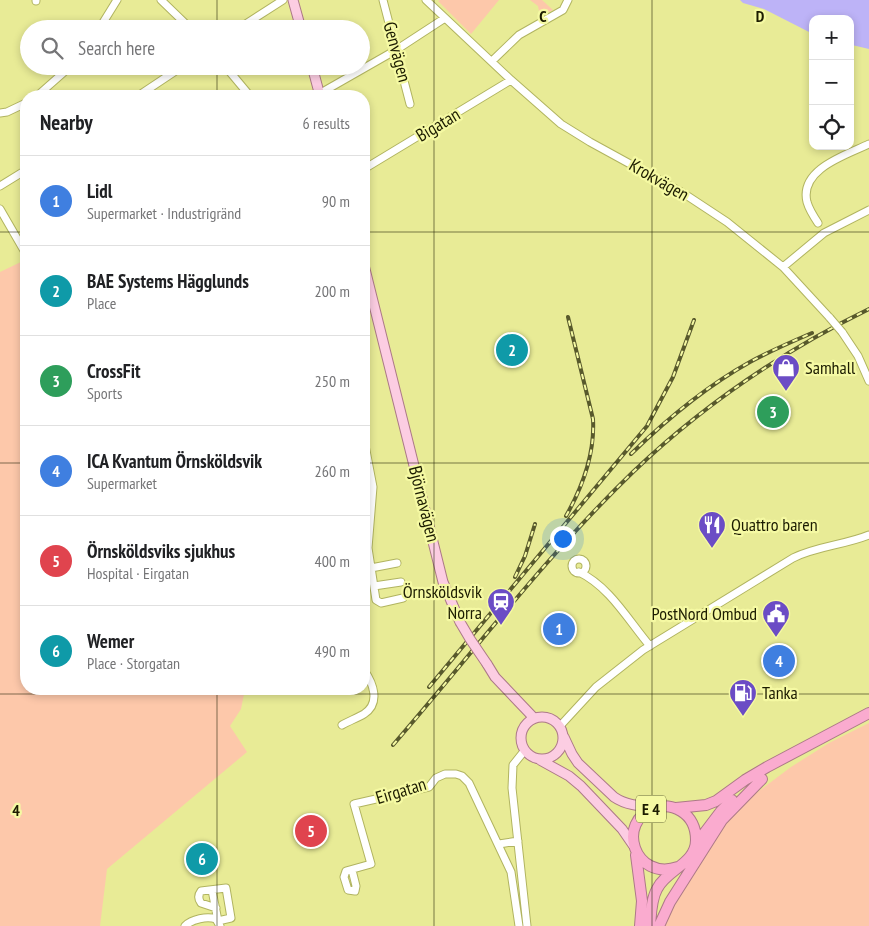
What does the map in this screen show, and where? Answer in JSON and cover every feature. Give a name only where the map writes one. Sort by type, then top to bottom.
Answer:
[{"type":"highway","name":"E 4","points":[[640,926],[642,901],[633,833],[638,821],[646,812],[657,807],[676,808],[706,805],[716,801],[745,780],[869,713]]},
{"type":"highway","name":"E 4","points":[[650,926],[653,898],[657,888],[666,876],[688,860],[696,844],[721,810],[786,758]]},
{"type":"highway","points":[[658,926],[670,902],[722,820],[762,779]]},
{"type":"highway","name":"E 4","points":[[676,808],[690,820],[696,831],[696,844]]},
{"type":"highway","points":[[634,848],[643,861],[653,868],[666,870],[678,867]]},
{"type":"main road","points":[[293,0],[299,20]]},
{"type":"main road","points":[[314,75],[319,90]]},
{"type":"main road","name":"Björnavägen","points":[[370,302],[443,582],[460,622],[495,677],[534,718]]},
{"type":"main road","points":[[634,848],[622,829],[581,786],[562,772],[532,756],[525,750],[521,740],[526,724],[534,718],[548,718],[555,721],[578,763],[614,797],[621,802],[632,805],[657,807]]},
{"type":"main road","points":[[538,758],[547,758],[556,753],[562,744],[561,730]]},
{"type":"street","points":[[105,20],[118,0]]},
{"type":"street","points":[[161,0],[182,20]]},
{"type":"street","points":[[252,20],[283,0]]},
{"type":"street","name":"Genvägen","points":[[383,0],[410,104]]},
{"type":"street","name":"Krokvägen","points":[[426,0],[561,124],[703,206],[734,227],[783,267],[842,332],[858,356],[869,381]]},
{"type":"street","points":[[492,61],[519,35],[563,10],[568,0]]},
{"type":"street","points":[[370,65],[445,18]]},
{"type":"street","points":[[44,90],[61,75]]},
{"type":"street","points":[[147,90],[170,75]]},
{"type":"street","points":[[232,75],[245,90]]},
{"type":"street","points":[[328,90],[354,75]]},
{"type":"street","name":"Bigatan","points":[[370,165],[511,80]]},
{"type":"street","points":[[0,113],[8,112],[20,106]]},
{"type":"street","points":[[818,223],[808,204],[806,193],[808,183],[822,168],[869,144]]},
{"type":"street","points":[[0,186],[20,174]]},
{"type":"street","points":[[0,209],[20,244]]},
{"type":"street","points":[[783,267],[824,233],[869,210]]},
{"type":"street","points":[[370,471],[373,487],[370,521]]},
{"type":"street","points":[[561,730],[596,687],[617,669],[650,646],[793,558],[855,540],[869,534]]},
{"type":"street","points":[[370,560],[378,602],[403,598]]},
{"type":"street","points":[[371,568],[397,563]]},
{"type":"street","points":[[582,573],[615,601],[650,646]]},
{"type":"street","points":[[374,586],[401,582]]},
{"type":"street","points":[[342,725],[363,715],[372,705],[374,699],[373,687],[370,681]]},
{"type":"street","points":[[525,750],[513,766],[512,788],[527,926]]},
{"type":"street","name":"Eirgatan","points":[[352,870],[371,864],[354,804],[429,787],[436,778],[445,774],[462,776],[469,783],[499,844]]},
{"type":"street","points":[[518,841],[499,844],[512,872],[519,926]]},
{"type":"street","points":[[185,926],[192,921],[208,918],[219,923],[231,918],[226,888],[201,891],[199,901],[216,908]]},
{"type":"street","points":[[212,890],[219,923]]},
{"type":"shaded area","points":[[499,0],[471,34],[438,1]]},
{"type":"shaded area","points":[[530,0],[542,0],[553,10],[540,16],[538,6]]},
{"type":"shaded area","points":[[740,0],[869,0],[869,49],[854,45],[854,15],[809,15],[809,32],[764,9],[743,3]]},
{"type":"shaded area","points":[[20,262],[20,695],[244,695],[241,709],[230,726],[247,752],[107,869],[100,926],[0,926],[0,272]]},
{"type":"shaded area","points":[[869,723],[869,926],[663,926],[695,854],[747,800],[791,767],[829,743]]},
{"type":"railway","points":[[393,745],[570,537],[659,448],[715,402],[775,362],[837,325],[869,309]]},
{"type":"railway","points":[[566,516],[578,493],[587,469],[593,432],[593,419],[568,317]]},
{"type":"railway","points":[[429,687],[647,426],[673,377],[694,320]]},
{"type":"railway","points":[[631,454],[658,428],[717,382],[758,358],[812,333]]},
{"type":"railway","points":[[515,577],[525,556],[535,524]]},
{"type":"place","name":"BAE Systems Hägglunds","points":[[512,350]]},
{"type":"place","name":"Samhall","points":[[786,392]]},
{"type":"place","name":"CrossFit","points":[[773,412]]},
{"type":"place","name":"Quattro baren","points":[[712,549]]},
{"type":"place","name":"Örnsköldsvik Norra","points":[[501,626]]},
{"type":"place","name":"Lidl","points":[[559,629]]},
{"type":"place","name":"PostNord Ombud","points":[[776,638]]},
{"type":"place","name":"ICA Kvantum Örnsköldsvik","points":[[779,661]]},
{"type":"place","name":"Tanka","points":[[743,717]]},
{"type":"place","name":"Örnsköldsviks sjukhus","points":[[311,831]]},
{"type":"place","name":"Wemer","points":[[202,859]]}]
